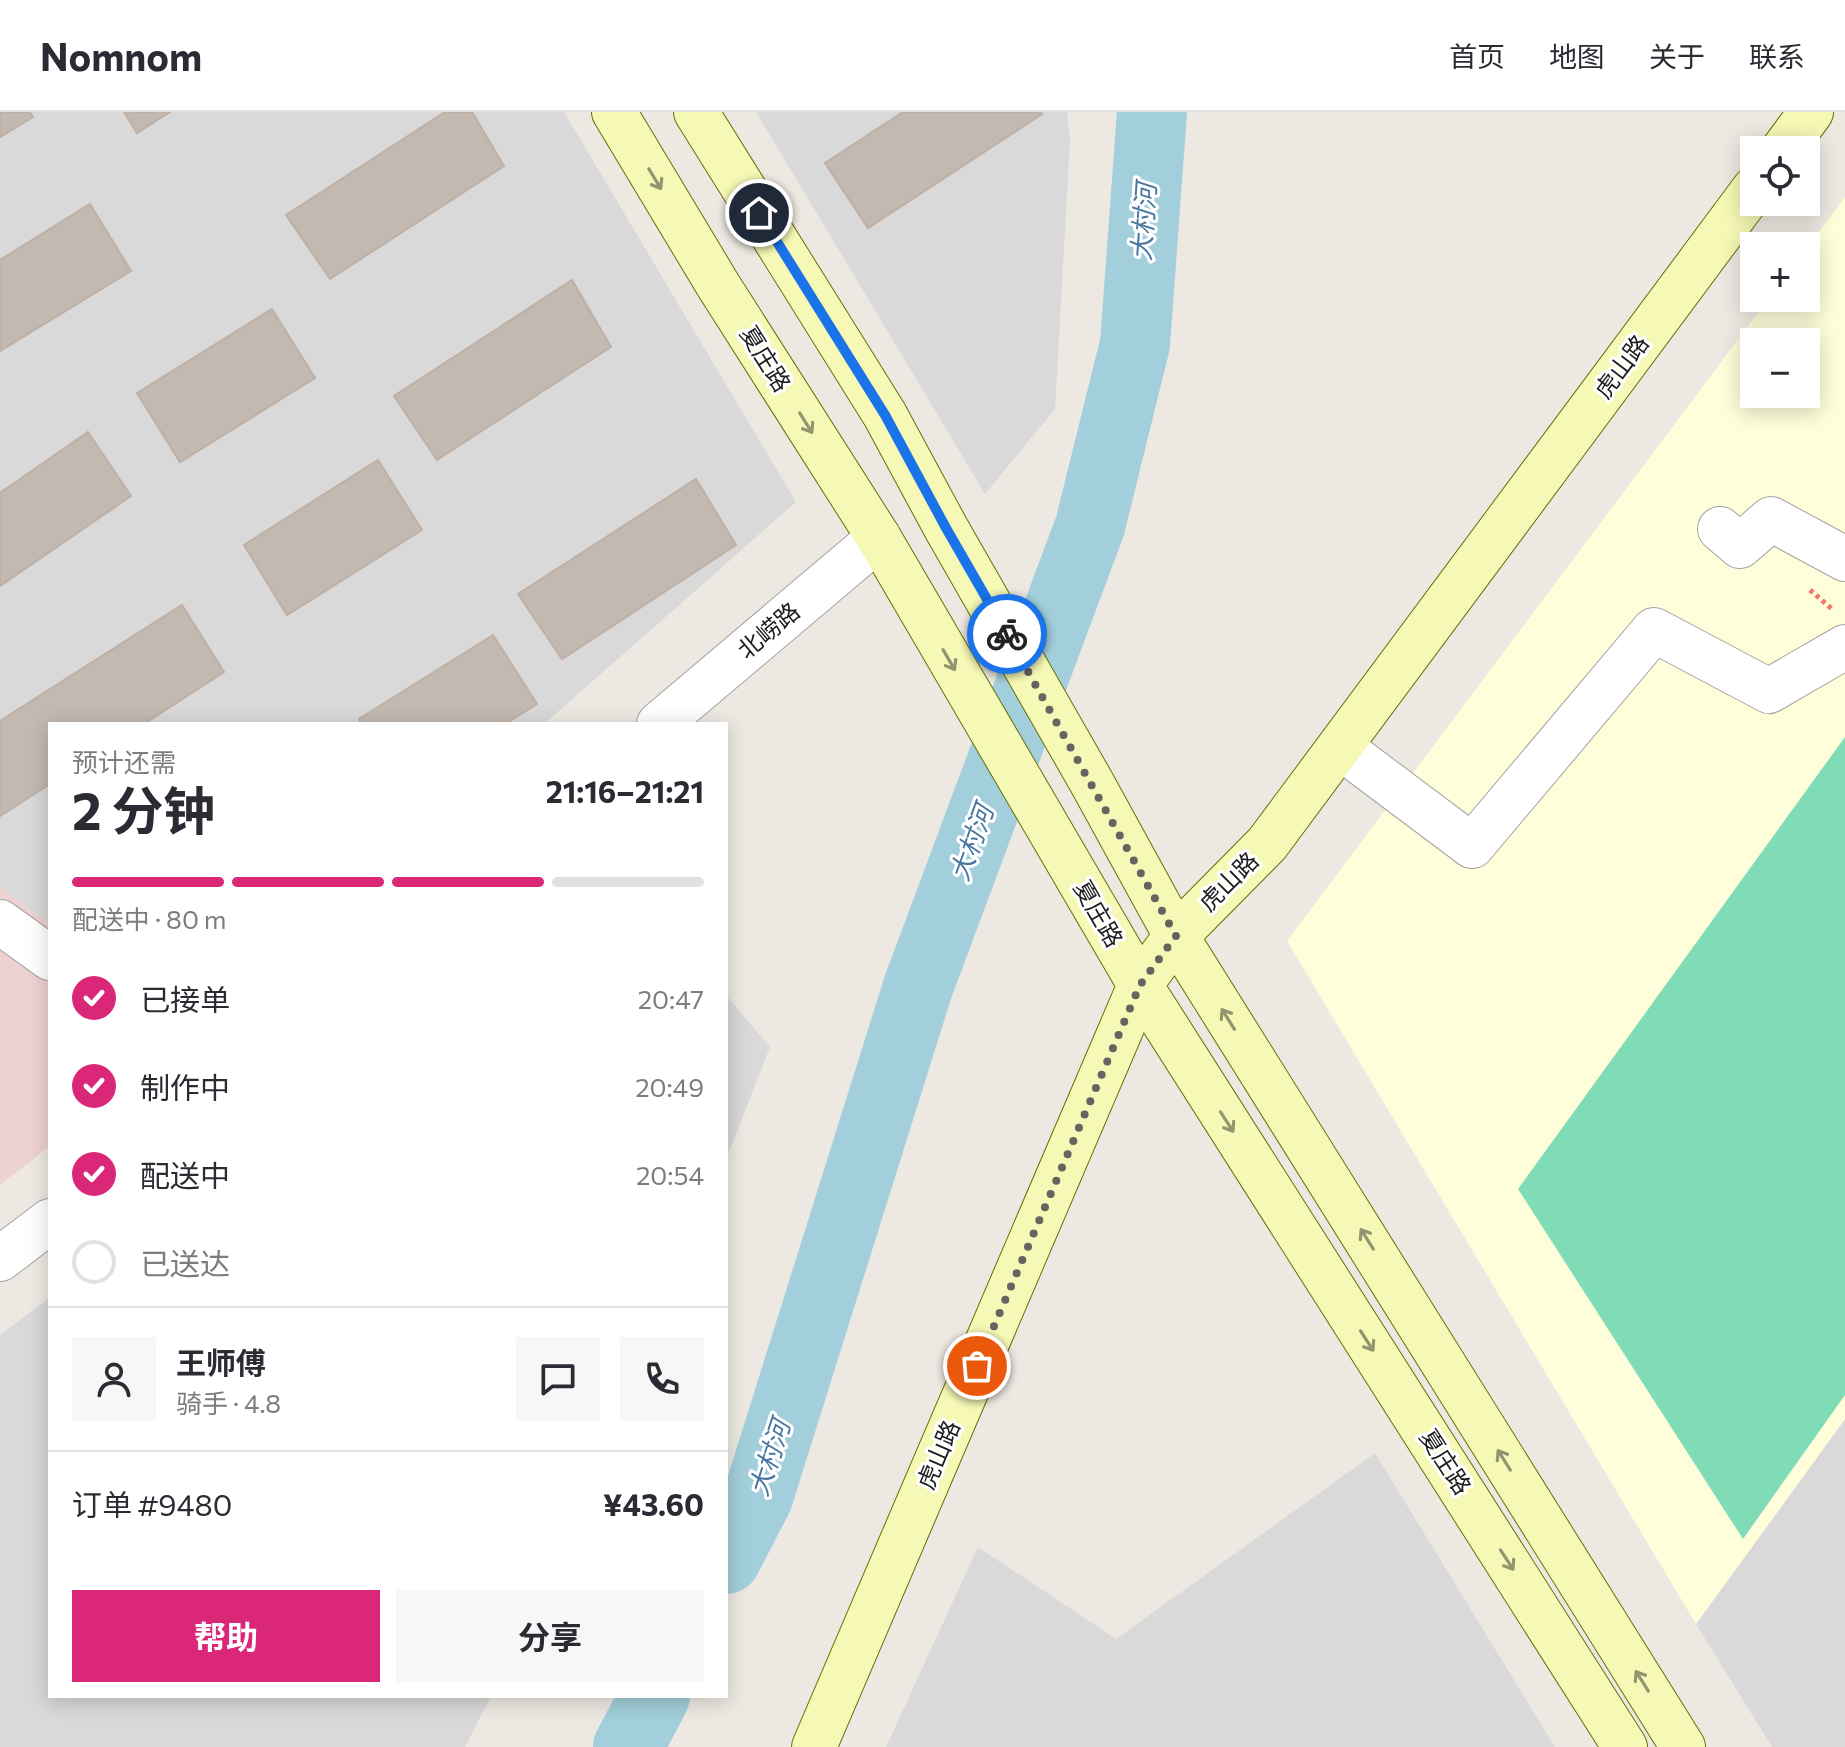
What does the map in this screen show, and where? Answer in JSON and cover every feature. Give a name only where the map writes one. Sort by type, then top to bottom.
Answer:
[{"type":"main road","name":"夏庄路","points":[[614,112],[718,285],[879,538],[1140,985],[1625,1747]]},
{"type":"main road","points":[[696,112],[885,415],[1176,936],[1683,1747]]},
{"type":"main road","points":[[1793,136],[1811,112]]},
{"type":"main road","name":"虎山路","points":[[814,1747],[1140,985],[1176,936],[1267,844],[1740,208]]},
{"type":"street","points":[[1720,529],[1740,546],[1771,519],[1845,559]]},
{"type":"street","name":"北崂路","points":[[661,722],[879,538]]},
{"type":"street","points":[[1340,747],[1472,846],[1654,630],[1769,691],[1845,647]]},
{"type":"street","points":[[0,922],[48,957]]},
{"type":"street","points":[[0,1259],[48,1223]]},
{"type":"shaded area","points":[[0,112],[564,112],[796,502],[546,722],[48,722],[48,924],[0,888]]},
{"type":"shaded area","points":[[756,112],[1067,112],[1070,141],[1055,409],[985,494]]},
{"type":"shaded area","points":[[1845,197],[1845,1419],[1696,1624],[1287,941],[1740,337],[1740,408],[1820,408],[1820,328],[1747,328],[1759,312],[1820,312],[1819,232]]},
{"type":"shaded area","points":[[0,888],[48,924],[48,1148],[0,1185]]},
{"type":"shaded area","points":[[728,997],[770,1047],[728,1155]]},
{"type":"shaded area","points":[[48,1299],[48,1698],[490,1698],[465,1747],[0,1747],[0,1335]]},
{"type":"shaded area","points":[[1845,1419],[1845,1747],[1772,1747],[1696,1624]]},
{"type":"shaded area","points":[[1375,1453],[1555,1747],[886,1747],[978,1547],[1116,1639]]},
{"type":"green space","points":[[1845,737],[1845,1395],[1743,1539],[1518,1189]]},
{"type":"building","points":[[0,112],[30,112],[33,117],[0,137]]},
{"type":"building","points":[[124,112],[170,112],[137,133]]},
{"type":"building","points":[[445,112],[472,112],[504,166],[330,279],[286,215]]},
{"type":"building","points":[[903,112],[1042,114],[868,228],[825,163]]},
{"type":"building","points":[[90,204],[131,271],[0,351],[0,260]]},
{"type":"building","points":[[572,280],[611,347],[437,460],[394,396]]},
{"type":"building","points":[[272,309],[315,378],[180,462],[137,393]]},
{"type":"building","points":[[88,432],[131,496],[0,586],[0,493]]},
{"type":"building","points":[[378,460],[422,530],[287,615],[244,545]]},
{"type":"building","points":[[696,479],[736,545],[562,659],[518,594]]},
{"type":"building","points":[[182,605],[224,672],[147,722],[48,722],[48,785],[0,816],[0,721]]},
{"type":"building","points":[[493,635],[537,704],[508,722],[360,722],[359,719]]},
{"type":"waterway","name":"大村河","points":[[728,1555],[758,1497],[918,987],[1090,526],[1135,344],[1152,112]]},
{"type":"waterway","name":"大村河","points":[[628,1747],[654,1698]]},
{"type":"way so far","points":[[977,1366],[1140,985],[1176,936],[1007,634]]},
{"type":"route","points":[[759,213],[885,415],[1007,634]]}]
